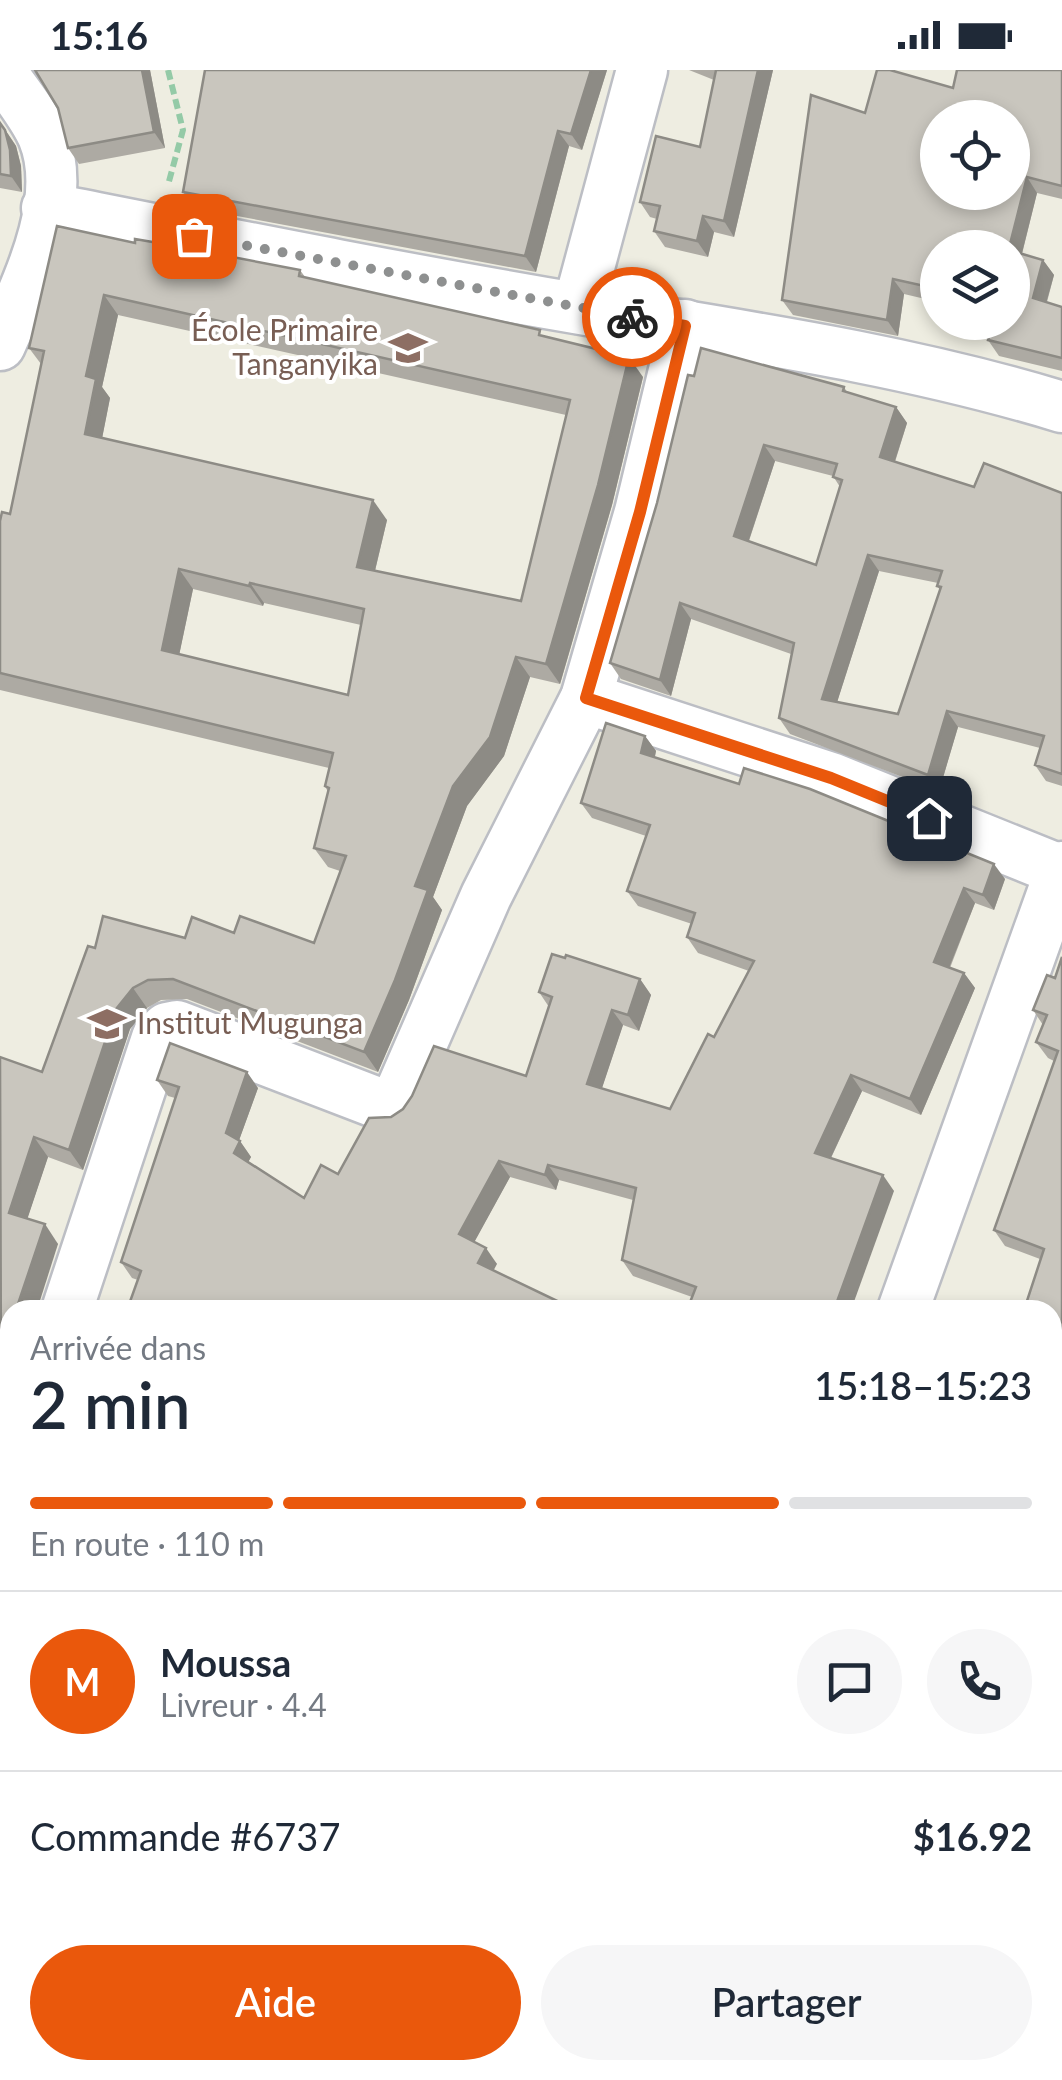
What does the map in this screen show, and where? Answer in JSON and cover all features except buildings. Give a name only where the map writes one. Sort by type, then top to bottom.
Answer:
[{"type":"street","points":[[0,70],[42,136],[54,176],[44,236],[18,257],[0,346]]},
{"type":"street","points":[[578,308],[642,70]]},
{"type":"street","points":[[47,208],[972,380],[1062,407]]},
{"type":"street","points":[[70,1300],[157,1038],[167,1028],[178,1026],[383,1106],[392,1106],[397,1100],[486,896],[586,698],[640,512],[685,326]]},
{"type":"street","points":[[586,698],[831,778],[1061,870],[907,1300]]},
{"type":"path","points":[[155,229],[183,130],[168,70]]},
{"type":"way so far","points":[[194,236],[632,317]]},
{"type":"place","name":"École Primaire Tanganyika","points":[[408,348]]},
{"type":"place","name":"Institut Mugunga","points":[[107,1024]]},
{"type":"route","points":[[632,317],[685,326],[640,512],[586,698],[831,778],[929,818]]}]
